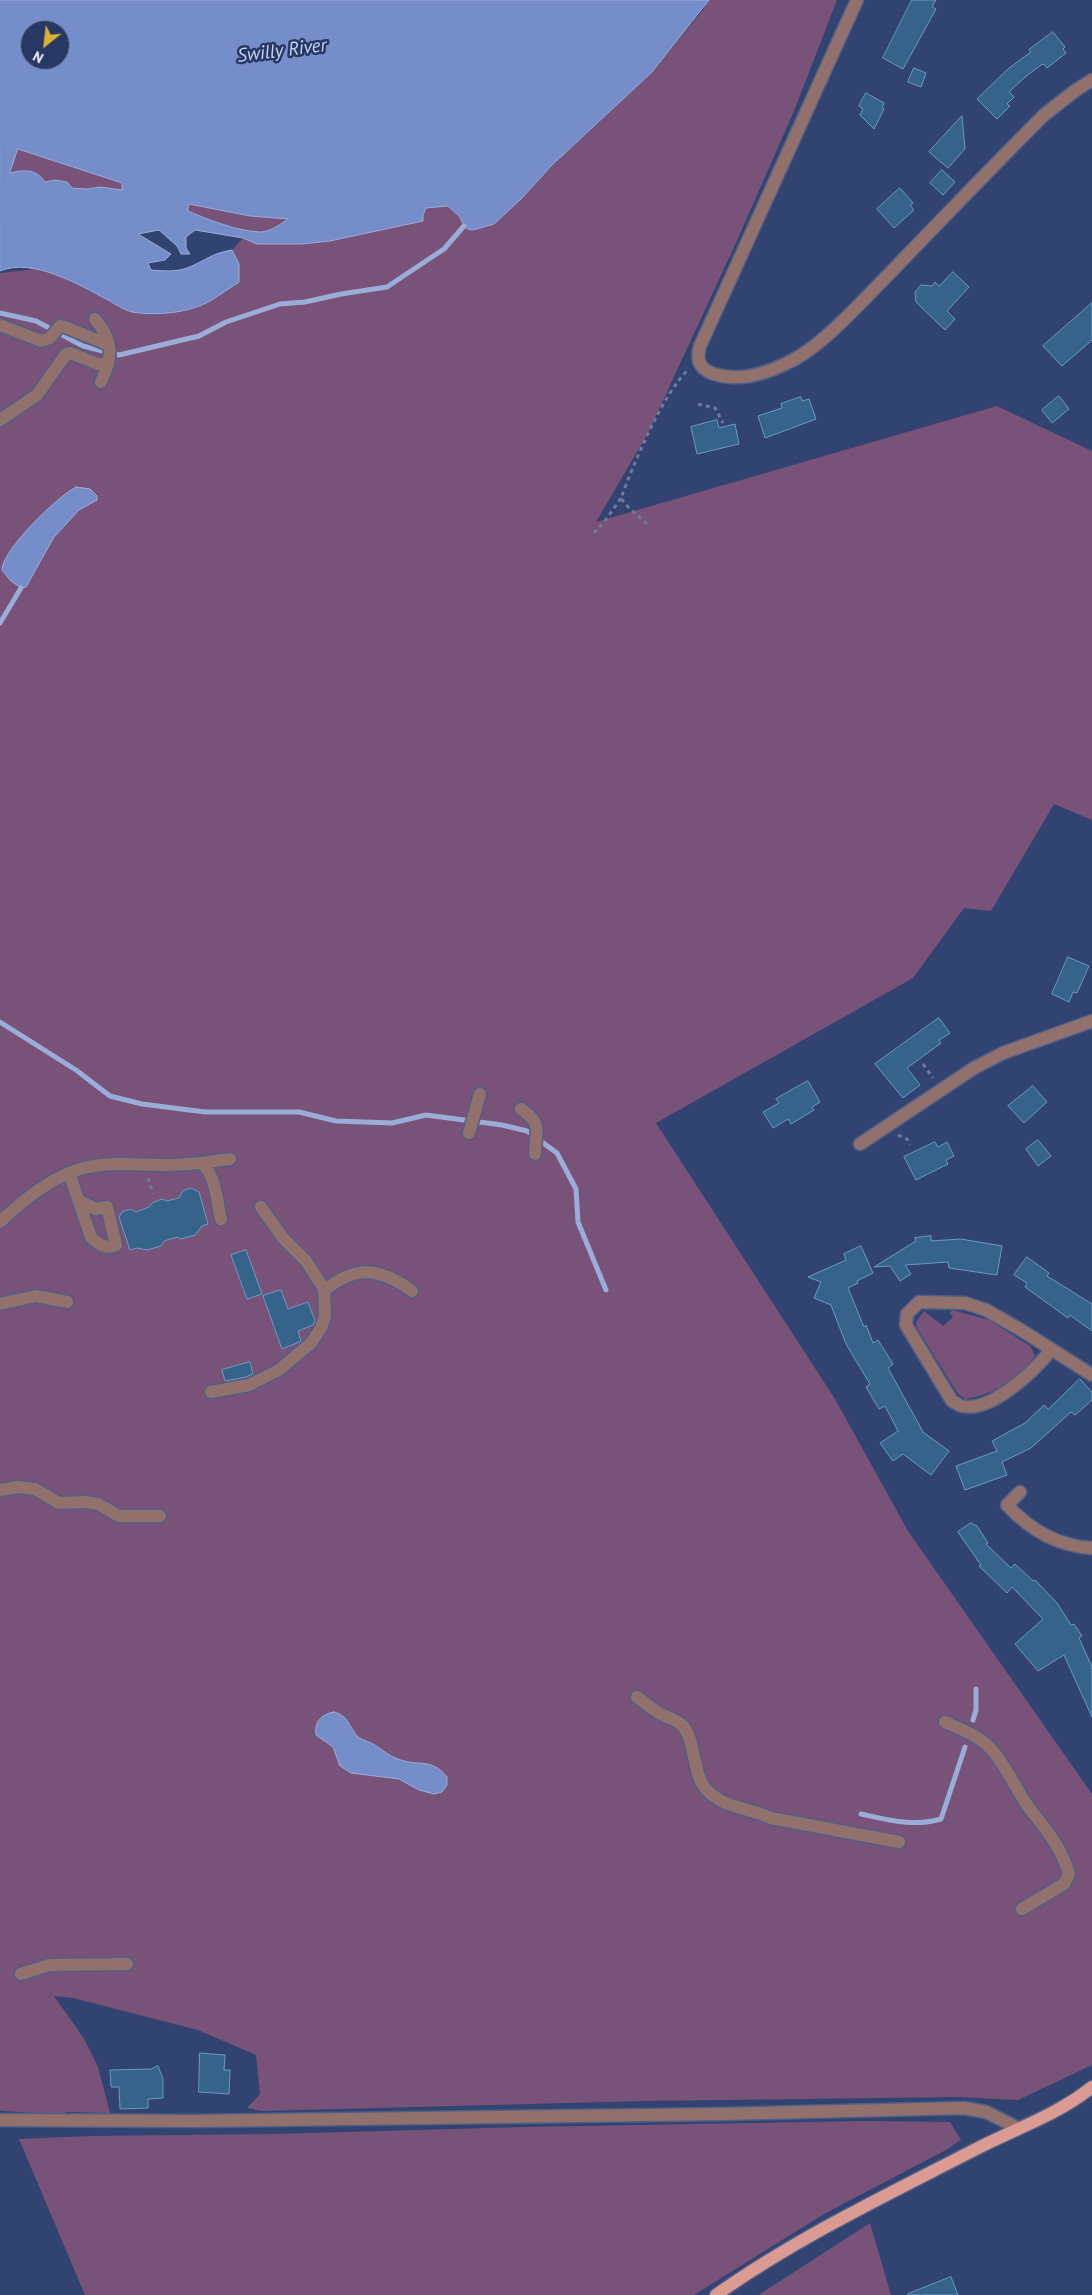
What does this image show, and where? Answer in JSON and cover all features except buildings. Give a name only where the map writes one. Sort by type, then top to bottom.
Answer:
[{"type":"main road","points":[[716,2295],[738,2279],[862,2206],[1052,2112],[1091,2089]]},
{"type":"street","points":[[857,0],[700,346],[698,361],[700,366],[709,372],[728,378],[750,377],[788,363],[811,348],[856,308],[1044,115],[1092,80]]},
{"type":"street","points":[[95,319],[104,331],[109,353],[101,382]]},
{"type":"street","points":[[0,325],[41,341],[46,341],[55,332],[65,327],[109,353]]},
{"type":"street","points":[[0,420],[37,395],[66,354],[70,353],[98,364],[109,353]]},
{"type":"street","points":[[860,1144],[974,1068],[1003,1053],[1092,1021]]},
{"type":"street","points":[[470,1131],[480,1094]]},
{"type":"street","points":[[521,1110],[532,1117],[538,1129],[535,1149]]},
{"type":"street","points":[[0,1222],[28,1197],[69,1173],[101,1165],[202,1163],[230,1159]]},
{"type":"street","points":[[202,1163],[210,1172],[216,1187],[221,1219]]},
{"type":"street","points":[[69,1173],[78,1201]]},
{"type":"street","points":[[211,1392],[237,1388],[269,1377],[311,1343],[321,1328],[325,1316],[324,1291],[306,1261],[283,1238],[261,1207]]},
{"type":"street","points":[[324,1291],[352,1273],[370,1272],[395,1279],[412,1291]]},
{"type":"street","points":[[0,1304],[36,1296],[67,1302]]},
{"type":"street","points":[[1051,1350],[1037,1368],[1004,1394],[973,1406],[962,1406],[952,1401],[919,1348],[906,1325],[907,1314],[919,1302],[965,1303],[1007,1322],[1092,1375]]},
{"type":"street","points":[[0,1490],[18,1487],[35,1490],[60,1503],[85,1502],[98,1504],[119,1516],[160,1516]]},
{"type":"street","points":[[1020,1492],[1007,1505],[1020,1519],[1040,1533],[1060,1543],[1092,1548]]},
{"type":"street","points":[[637,1697],[658,1712],[682,1725],[691,1743],[696,1764],[706,1788],[728,1805],[755,1810],[771,1818],[899,1842]]},
{"type":"street","points":[[945,1722],[975,1736],[988,1746],[1000,1760],[1028,1806],[1048,1829],[1066,1864],[1069,1874],[1064,1884],[1022,1909]]},
{"type":"street","points":[[21,1974],[49,1965],[128,1964]]},
{"type":"street","points":[[0,2120],[108,2122],[723,2114],[964,2108],[986,2112],[1018,2128]]},
{"type":"path","points":[[594,533],[621,498],[657,416],[671,390],[680,377],[698,361]]},
{"type":"path","points":[[698,404],[715,408],[724,422]]},
{"type":"path","points":[[621,498],[647,524]]},
{"type":"shaded area","points":[[708,0],[837,0],[794,111],[735,245],[647,435],[596,522],[997,406],[1092,451],[1092,820],[1054,804],[991,911],[964,908],[913,978],[656,1123],[835,1399],[908,1531],[1092,1794],[1092,2065],[1018,2100],[957,2097],[645,2101],[261,2111],[248,2108],[260,2094],[256,2055],[198,2030],[73,1998],[54,1996],[83,2037],[98,2067],[110,2113],[66,2112],[64,2115],[0,2110],[0,273],[35,269],[60,276],[129,311],[239,264],[232,250],[243,238],[257,244],[303,244],[330,241],[423,221],[426,208],[448,206],[460,217],[464,226],[522,198],[551,166],[652,72],[703,10]]},
{"type":"shaded area","points":[[18,149],[122,183],[122,190],[101,187],[71,188],[55,180],[45,182],[9,173]]},
{"type":"shaded area","points":[[189,203],[250,216],[289,218],[268,231],[244,230],[188,211]]},
{"type":"shaded area","points":[[952,1310],[989,1320],[1030,1346],[1035,1355],[1022,1371],[1004,1385],[985,1394],[965,1399],[958,1394],[917,1328],[916,1322],[924,1311],[943,1326],[953,1317],[950,1313]]},
{"type":"shaded area","points":[[865,2121],[950,2122],[961,2140],[944,2151],[824,2214],[694,2295],[85,2295],[19,2139],[90,2136],[274,2134],[523,2127]]},
{"type":"shaded area","points":[[870,2223],[891,2295],[759,2295],[760,2294]]},
{"type":"water","name":"Swilly River","points":[[0,0],[709,0],[652,72],[551,166],[522,198],[494,224],[473,230],[468,229],[464,226],[460,217],[448,206],[426,208],[423,221],[330,241],[303,244],[257,244],[243,238],[195,230],[186,237],[186,248],[190,254],[181,254],[177,246],[159,230],[138,234],[171,254],[165,260],[148,263],[151,270],[169,271],[183,269],[214,255],[232,250],[239,264],[239,282],[214,299],[182,311],[151,314],[129,311],[70,281],[41,270],[13,268],[0,271]],"holes":[[[18,149],[122,183],[122,190],[101,187],[72,188],[67,182],[55,180],[45,182],[37,174],[29,171],[10,173]],[[189,204],[250,216],[288,219],[264,232],[251,231],[214,221],[188,211]]]},
{"type":"water","points":[[76,487],[90,489],[97,496],[97,500],[79,510],[54,537],[26,587],[21,588],[11,581],[2,570],[4,561],[32,524],[57,501]]},
{"type":"water","points":[[334,1712],[345,1718],[358,1737],[394,1758],[435,1767],[447,1777],[447,1785],[442,1792],[434,1794],[419,1790],[399,1779],[351,1773],[340,1766],[333,1747],[316,1735],[316,1726],[319,1719]]},
{"type":"waterway","points":[[0,313],[36,321],[83,346],[119,355],[199,336],[226,322],[280,304],[305,302],[387,287],[444,249],[464,226]]},
{"type":"waterway","points":[[0,623],[21,588]]},
{"type":"waterway","points":[[0,1022],[76,1070],[110,1096],[142,1104],[205,1112],[299,1112],[336,1121],[392,1123],[426,1115],[502,1125],[527,1131],[557,1153],[576,1189],[578,1222],[606,1290]]},
{"type":"waterway","points":[[973,1720],[976,1710],[976,1689]]},
{"type":"waterway","points":[[861,1814],[911,1823],[941,1819],[965,1747]]}]
